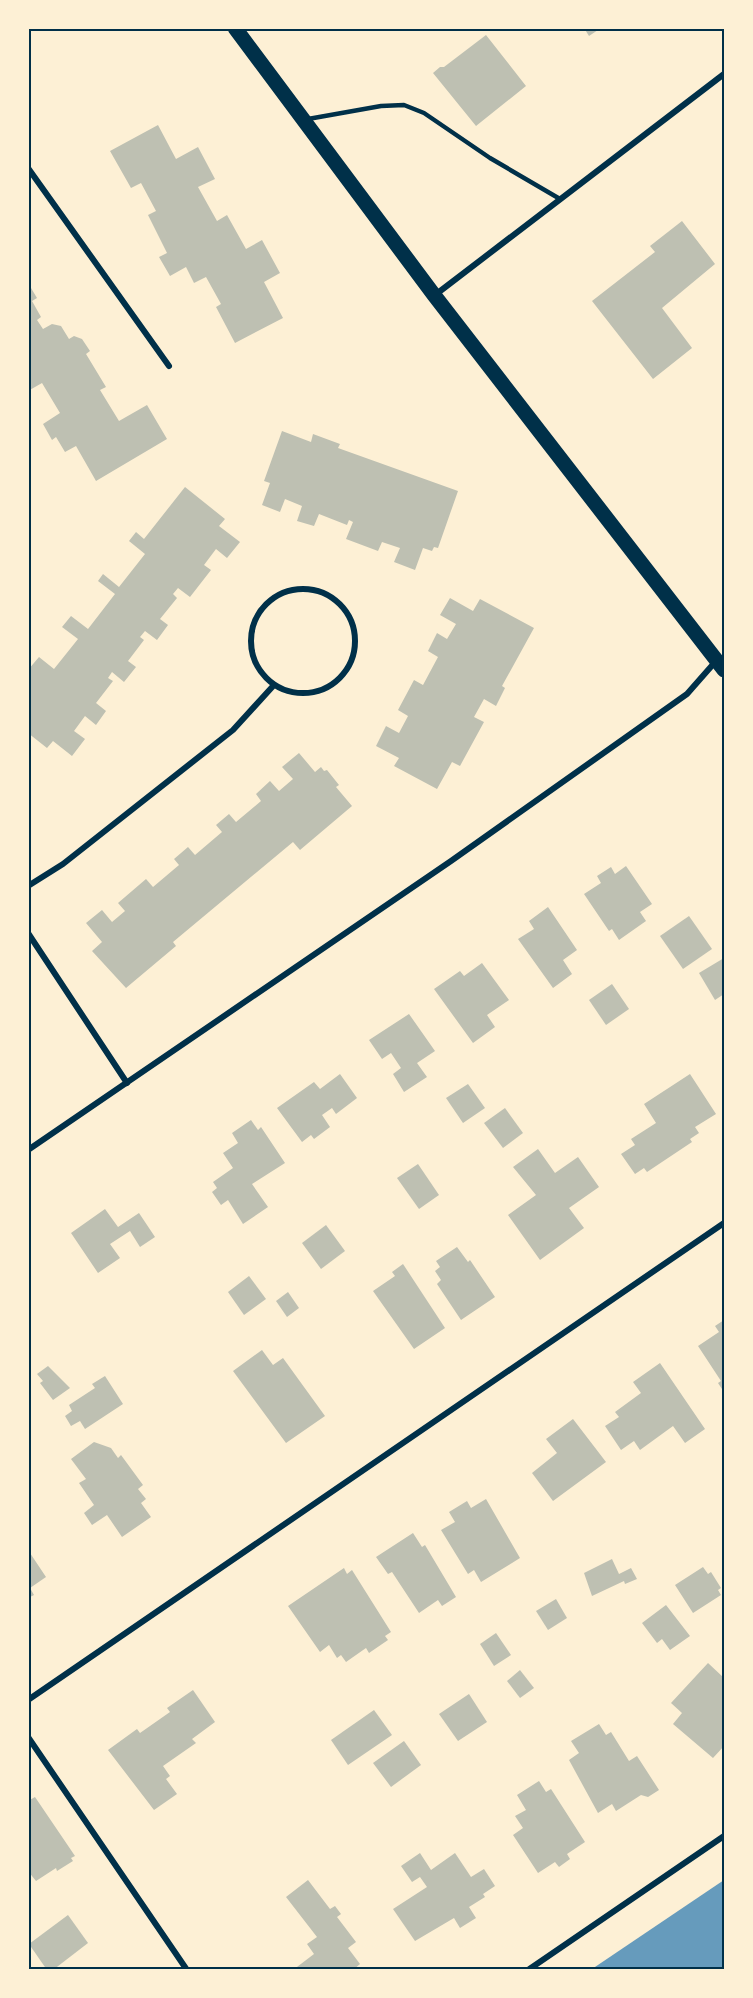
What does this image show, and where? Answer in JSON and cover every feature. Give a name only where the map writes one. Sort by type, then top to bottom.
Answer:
[{"type":"main road","points":[[235,28],[434,295],[722,661]]},
{"type":"street","points":[[434,295],[724,74]]},
{"type":"street","points":[[28,168],[169,366]]},
{"type":"street","points":[[290,590],[314,590],[336,600],[352,622],[355,633],[355,651],[342,677],[333,685],[316,692],[294,693],[274,685],[256,665],[251,649],[255,620],[265,605],[290,590]]},
{"type":"street","points":[[28,1150],[451,861],[687,693],[722,661]]},
{"type":"street","points":[[28,886],[63,864],[233,730],[274,685]]},
{"type":"street","points":[[28,933],[127,1083]]},
{"type":"street","points":[[28,1700],[724,1223]]},
{"type":"street","points":[[28,1737],[187,1970]]},
{"type":"street","points":[[528,1970],[724,1836]]},
{"type":"lane","points":[[303,120],[381,106],[404,105],[424,113],[490,158],[560,199]]},
{"type":"water","points":[[724,1880],[724,1969],[592,1969]]},
{"type":"building","points":[[584,28],[601,28],[589,36]]},
{"type":"building","points":[[486,35],[526,86],[476,126],[433,73]]},
{"type":"building","points":[[158,125],[176,159],[198,147],[215,179],[198,187],[217,221],[227,215],[246,249],[262,240],[280,273],[264,282],[283,318],[235,343],[216,307],[221,304],[206,277],[194,283],[186,267],[170,276],[159,257],[167,253],[148,215],[156,211],[141,183],[131,188],[110,151]]},
{"type":"building","points":[[682,221],[715,264],[662,308],[692,348],[653,379],[592,301],[655,252],[650,246]]},
{"type":"building","points":[[28,283],[37,298],[32,301],[41,317],[37,320],[43,329],[52,324],[61,326],[69,339],[74,336],[82,339],[90,351],[86,354],[106,387],[100,390],[119,421],[147,405],[167,439],[96,481],[76,446],[65,452],[56,437],[52,440],[43,424],[60,413],[42,383],[28,391]]},
{"type":"building","points":[[282,431],[311,442],[313,434],[340,444],[338,448],[458,491],[438,548],[434,547],[432,551],[423,548],[415,570],[394,562],[400,548],[382,542],[378,551],[346,539],[353,522],[349,520],[347,525],[319,514],[314,526],[297,521],[302,506],[285,499],[280,512],[262,505],[270,483],[264,481]]},
{"type":"building","points":[[185,487],[225,519],[219,526],[240,542],[227,558],[216,549],[204,565],[211,570],[190,597],[178,588],[173,594],[177,598],[160,619],[168,625],[157,640],[145,631],[140,637],[144,640],[128,661],[136,667],[124,682],[112,672],[108,678],[113,681],[96,703],[106,711],[96,725],[85,716],[74,731],[85,739],[72,756],[53,741],[47,748],[28,733],[28,670],[39,657],[54,669],[78,639],[62,627],[71,616],[88,629],[115,594],[98,581],[103,574],[119,587],[145,554],[129,541],[136,532],[144,539]]},
{"type":"building","points":[[450,598],[473,611],[480,599],[534,628],[502,686],[505,688],[496,706],[484,699],[474,717],[484,722],[460,766],[452,762],[437,789],[394,766],[399,758],[376,746],[386,726],[399,733],[408,716],[398,710],[414,680],[423,685],[438,657],[428,651],[437,633],[447,639],[456,624],[440,615]]},
{"type":"building","points":[[299,753],[315,772],[321,767],[324,771],[327,770],[339,785],[336,787],[352,806],[300,850],[293,842],[173,942],[176,946],[126,988],[92,951],[102,942],[86,923],[102,910],[112,922],[125,911],[118,903],[146,879],[153,887],[179,865],[174,859],[188,847],[195,855],[222,832],[216,825],[229,814],[236,822],[261,801],[256,794],[270,781],[279,791],[293,779],[282,767]]},
{"type":"building","points":[[626,866],[652,904],[640,912],[646,921],[619,940],[612,929],[609,931],[584,894],[601,883],[597,876],[611,867],[615,874]]},
{"type":"building","points":[[548,907],[577,950],[563,960],[572,974],[553,988],[518,939],[534,929],[529,921]]},
{"type":"building","points":[[689,916],[712,949],[683,969],[660,936]]},
{"type":"building","points":[[724,958],[724,994],[715,1000],[699,973]]},
{"type":"building","points":[[482,963],[509,1000],[487,1015],[495,1027],[473,1043],[434,989],[460,971],[464,976]]},
{"type":"building","points":[[612,984],[629,1009],[606,1025],[589,1000]]},
{"type":"building","points":[[409,1014],[435,1051],[417,1063],[427,1077],[404,1092],[393,1074],[401,1068],[391,1053],[382,1059],[369,1040]]},
{"type":"building","points":[[340,1074],[357,1098],[336,1114],[332,1108],[322,1115],[330,1127],[314,1139],[311,1135],[302,1142],[277,1108],[314,1082],[320,1089]]},
{"type":"building","points":[[690,1074],[716,1114],[695,1127],[699,1133],[690,1139],[692,1142],[647,1172],[644,1168],[635,1174],[621,1154],[635,1145],[631,1139],[656,1123],[644,1104]]},
{"type":"building","points":[[468,1084],[485,1108],[463,1123],[446,1098]]},
{"type":"building","points":[[505,1108],[523,1133],[503,1148],[484,1123]]},
{"type":"building","points":[[251,1120],[258,1130],[261,1127],[285,1163],[252,1184],[268,1207],[243,1224],[228,1200],[221,1205],[212,1192],[217,1188],[213,1182],[233,1168],[223,1153],[238,1143],[232,1133]]},
{"type":"building","points":[[538,1149],[555,1173],[578,1157],[599,1187],[569,1208],[584,1228],[540,1260],[508,1215],[536,1195],[513,1167]]},
{"type":"building","points":[[418,1164],[439,1195],[419,1209],[397,1178]]},
{"type":"building","points":[[105,1209],[118,1227],[139,1213],[155,1237],[140,1247],[130,1231],[110,1244],[120,1258],[98,1273],[71,1233]]},
{"type":"building","points":[[326,1225],[345,1251],[321,1269],[302,1243]]},
{"type":"building","points":[[457,1247],[468,1262],[470,1260],[495,1297],[461,1320],[437,1284],[441,1280],[435,1271],[440,1267],[436,1261]]},
{"type":"building","points":[[403,1264],[445,1328],[414,1349],[373,1291],[395,1276],[392,1272]]},
{"type":"building","points":[[249,1276],[266,1299],[244,1315],[228,1292]]},
{"type":"building","points":[[288,1292],[299,1308],[287,1317],[276,1301]]},
{"type":"building","points":[[724,1320],[724,1392],[718,1383],[721,1381],[698,1346],[719,1332],[715,1326]]},
{"type":"building","points":[[262,1350],[273,1365],[283,1358],[325,1416],[286,1443],[233,1371]]},
{"type":"building","points":[[660,1363],[705,1429],[685,1443],[673,1426],[640,1450],[634,1441],[621,1450],[605,1426],[619,1417],[615,1412],[641,1393],[633,1382]]},
{"type":"building","points":[[48,1366],[70,1388],[53,1400],[40,1383],[43,1381],[37,1374]]},
{"type":"building","points":[[105,1376],[123,1404],[85,1429],[80,1421],[71,1426],[65,1416],[72,1411],[69,1405],[95,1388],[92,1384]]},
{"type":"building","points":[[573,1419],[606,1462],[553,1501],[532,1473],[557,1453],[546,1439]]},
{"type":"building","points":[[94,1442],[111,1448],[118,1458],[121,1455],[143,1485],[138,1489],[146,1499],[141,1503],[151,1517],[122,1537],[107,1515],[92,1525],[84,1513],[94,1505],[79,1483],[86,1479],[71,1459]]},
{"type":"building","points":[[486,1499],[520,1558],[481,1582],[474,1570],[468,1574],[441,1530],[455,1522],[449,1512],[467,1501],[471,1508]]},
{"type":"building","points":[[413,1533],[422,1547],[425,1545],[456,1597],[442,1606],[438,1600],[419,1613],[392,1572],[388,1574],[376,1557]]},
{"type":"building","points":[[28,1550],[46,1577],[30,1588],[34,1595],[28,1598]]},
{"type":"building","points":[[612,1559],[619,1574],[631,1568],[637,1579],[625,1584],[624,1581],[592,1596],[584,1573]]},
{"type":"building","points":[[703,1567],[708,1574],[711,1572],[721,1588],[718,1590],[721,1595],[693,1613],[675,1585]]},
{"type":"building","points":[[344,1568],[347,1574],[352,1570],[391,1632],[385,1636],[388,1640],[369,1653],[366,1648],[346,1662],[341,1655],[337,1658],[329,1645],[320,1652],[288,1606]]},
{"type":"building","points":[[556,1599],[567,1618],[548,1630],[536,1611]]},
{"type":"building","points":[[666,1605],[690,1636],[670,1650],[662,1639],[657,1643],[642,1623]]},
{"type":"building","points":[[496,1633],[511,1655],[494,1666],[480,1644]]},
{"type":"building","points":[[708,1663],[724,1678],[724,1746],[713,1758],[673,1724],[682,1713],[671,1703]]},
{"type":"building","points":[[520,1670],[534,1688],[520,1698],[507,1681]]},
{"type":"building","points":[[193,1690],[215,1722],[192,1739],[196,1743],[163,1766],[170,1776],[166,1779],[177,1794],[154,1810],[108,1750],[137,1729],[140,1733],[170,1712],[167,1708]]},
{"type":"building","points":[[469,1694],[487,1722],[458,1741],[439,1714]]},
{"type":"building","points":[[374,1710],[392,1735],[348,1765],[331,1740]]},
{"type":"building","points":[[599,1724],[606,1735],[611,1732],[629,1761],[637,1756],[659,1790],[648,1797],[641,1795],[616,1811],[612,1804],[598,1813],[569,1760],[579,1753],[571,1741]]},
{"type":"building","points":[[404,1741],[421,1765],[391,1787],[373,1763]]},
{"type":"building","points":[[539,1781],[546,1792],[551,1789],[585,1842],[567,1854],[570,1859],[559,1867],[555,1862],[538,1873],[513,1835],[523,1828],[515,1816],[526,1810],[517,1795]]},
{"type":"building","points":[[35,1797],[75,1856],[71,1858],[73,1861],[57,1871],[56,1868],[36,1881],[28,1871],[28,1801]]},
{"type":"building","points":[[420,1853],[431,1870],[455,1853],[471,1877],[484,1869],[495,1886],[483,1894],[485,1897],[469,1907],[476,1918],[460,1928],[454,1918],[415,1941],[393,1909],[427,1887],[420,1877],[412,1882],[401,1866]]},
{"type":"building","points":[[308,1880],[330,1909],[335,1906],[341,1914],[337,1917],[356,1942],[348,1948],[360,1964],[353,1970],[293,1970],[314,1954],[307,1944],[317,1937],[286,1897]]},
{"type":"building","points":[[68,1915],[88,1943],[53,1970],[47,1970],[29,1944]]}]
